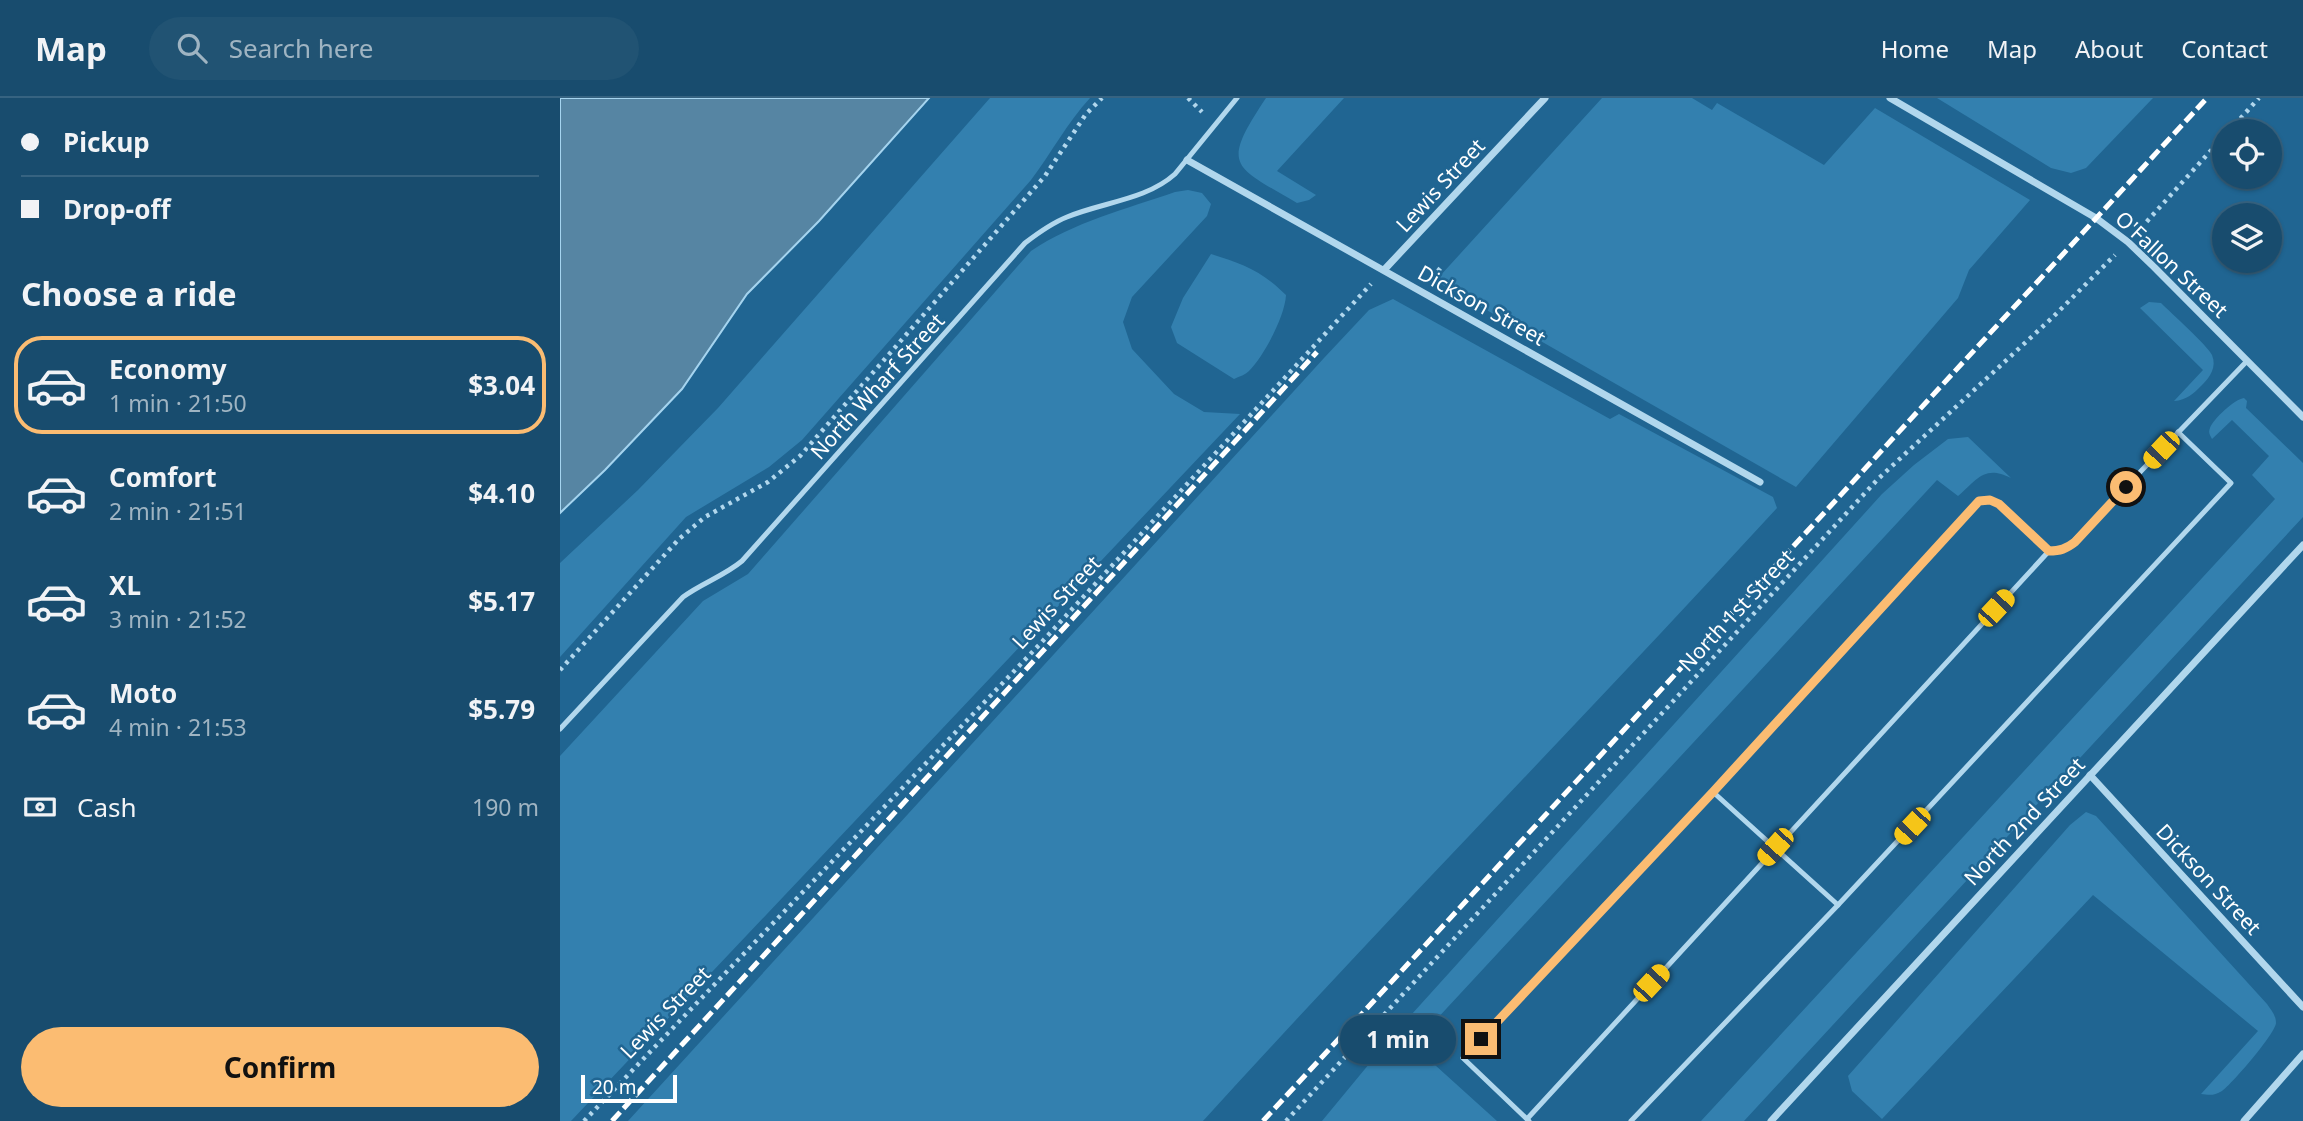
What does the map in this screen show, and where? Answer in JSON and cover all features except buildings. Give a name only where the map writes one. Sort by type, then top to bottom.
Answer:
[{"type":"street","name":"Lewis Street","points":[[1384,270],[1545,98]]},
{"type":"street","name":"O'Fallon Street","points":[[1890,98],[2096,218],[2128,242],[2303,416]]},
{"type":"street","name":"Dickson Street","points":[[1187,160],[1760,482]]},
{"type":"street","name":"North 2nd Street","points":[[1771,1121],[2303,545]]},
{"type":"street","name":"Dickson Street","points":[[2090,775],[2303,1007]]},
{"type":"street","points":[[2244,1121],[2303,1054]]},
{"type":"lane","name":"North Wharf Street","points":[[560,729],[683,597],[698,585],[729,572],[742,561],[1025,243],[1066,217],[1152,190],[1165,183],[1237,98]]},
{"type":"lane","points":[[2049,551],[1999,504],[1990,500],[1979,501],[1713,792],[1463,1058],[1528,1120],[1775,847],[2049,551],[2067,548],[2075,542],[2247,361]]},
{"type":"lane","points":[[1631,1121],[1838,905],[2231,483],[2178,432]]},
{"type":"lane","points":[[1713,792],[1838,905]]},
{"type":"path","points":[[560,670],[679,539],[705,517],[768,482],[800,456],[1045,176],[1086,114],[1102,98]]},
{"type":"path","points":[[2240,119],[2259,98]]},
{"type":"path","name":"North 1st Street","points":[[1286,1121],[1878,480],[2053,317],[2128,242],[2212,149]]},
{"type":"path","name":"Lewis Street","points":[[584,1121],[1040,645],[1384,270]]},
{"type":"shaded area","points":[[560,98],[929,98],[819,221],[747,294],[682,389],[560,513]]},
{"type":"shaded area","points":[[990,98],[1090,98],[1031,180],[802,440],[769,467],[686,517],[560,657],[560,563],[638,490],[718,408]]},
{"type":"shaded area","points":[[1266,98],[1344,98],[1277,171],[1316,195],[1309,200],[1297,203],[1259,180],[1240,162],[1242,138]]},
{"type":"shaded area","points":[[1602,98],[1692,98],[1712,110],[1717,103],[1824,165],[1875,108],[2030,200],[1969,270],[1958,298],[1796,487],[1441,284],[1440,276]]},
{"type":"shaded area","points":[[1937,98],[2153,98],[2086,168],[2071,173],[2051,168]]},
{"type":"shaded area","points":[[1188,190],[1202,193],[1211,204],[1207,216],[1132,297],[1123,322],[1132,349],[1174,394],[1204,412],[1240,414],[571,1121],[560,1121],[560,756],[703,601],[748,574],[1031,251],[1065,232],[1119,210]]},
{"type":"shaded area","points":[[1211,254],[1252,269],[1286,295],[1278,324],[1261,356],[1247,372],[1234,379],[1177,343],[1171,327],[1183,298]]},
{"type":"shaded area","points":[[1393,299],[1610,419],[1619,414],[1773,497],[1777,508],[1203,1121],[628,1121],[1324,358],[1369,310]]},
{"type":"shaded area","points":[[2149,302],[2161,303],[2212,355],[2214,364],[2210,375],[2196,391],[2183,399],[2174,401],[2203,370],[2140,308]]},
{"type":"shaded area","points":[[2244,398],[2247,401],[2246,408],[2303,463],[2303,517],[1744,1121],[1701,1121],[2275,499],[2252,475],[2269,456],[2232,420],[2212,439],[2210,434],[2212,424],[2220,415]]},
{"type":"shaded area","points":[[1968,437],[2011,478],[1987,473],[1958,496],[1937,480],[1421,1036],[1440,1055],[1435,1065],[1497,1121],[1322,1121],[1393,1035],[1882,494],[1948,439]]},
{"type":"shaded area","points":[[2086,812],[2096,816],[2267,1004],[2276,1023],[2269,1037],[2227,1087],[2214,1094],[2201,1094],[2258,1031],[2093,895],[1882,1119],[1852,1091],[1848,1076],[2070,825]]},
{"type":"railway","points":[[1263,1121],[2207,98]]},
{"type":"railway","points":[[612,1121],[1317,352]]},
{"type":"route","points":[[1481,1039],[1713,792],[1979,501],[1990,500],[1999,504],[2049,551],[2058,551],[2075,542],[2126,487]]}]
